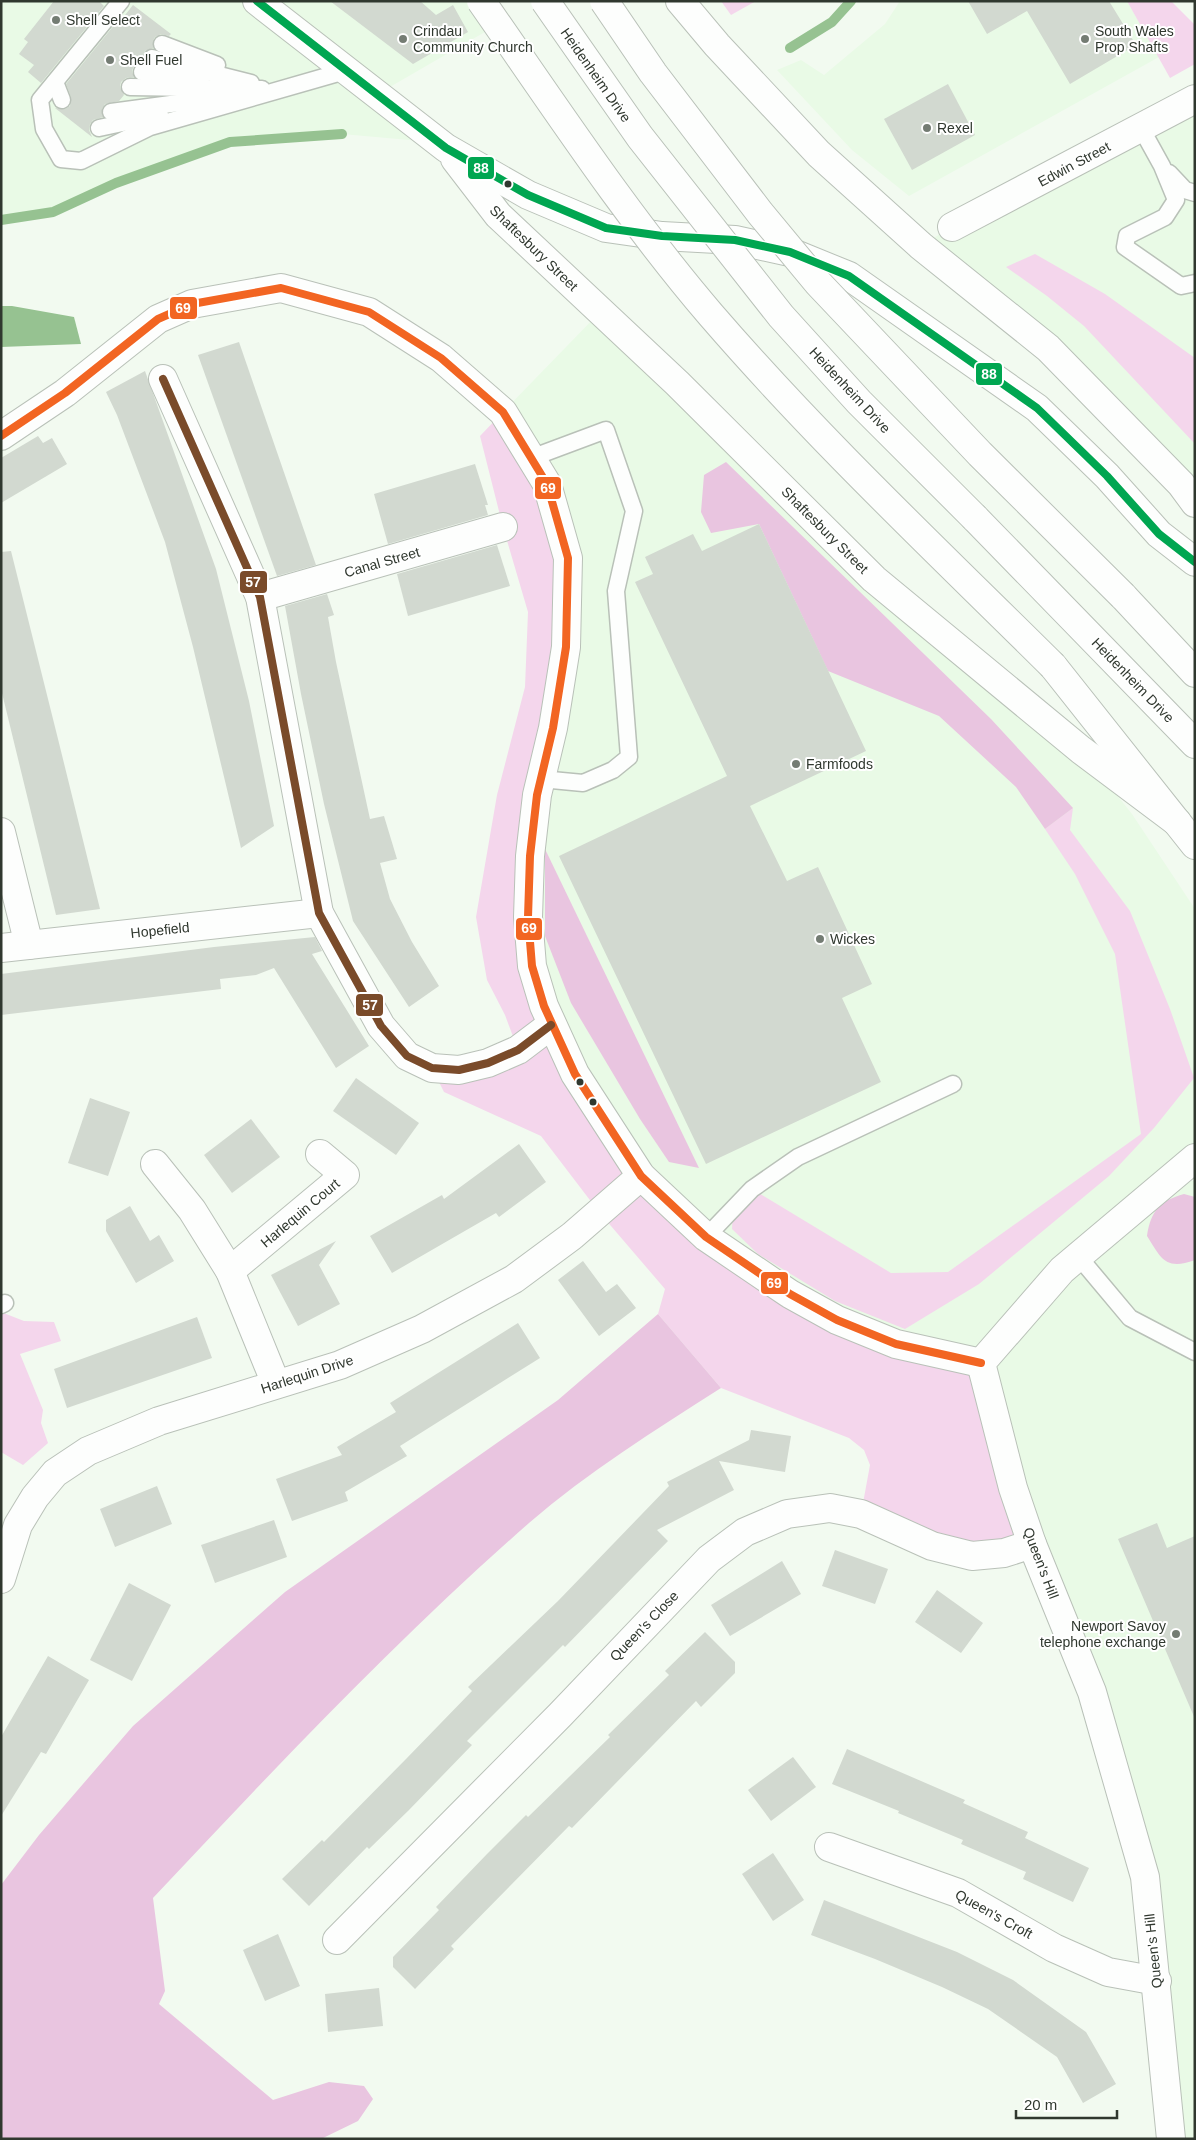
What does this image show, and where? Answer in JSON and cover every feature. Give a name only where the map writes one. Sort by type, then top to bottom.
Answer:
[{"type":"main road","points":[[257,1],[446,148]]},
{"type":"main road","points":[[481,1],[623,203],[709,312],[767,379],[1053,666],[1195,845]]},
{"type":"main road","name":"Heidenheim Drive","points":[[545,1],[640,137],[781,316],[859,402],[982,525],[1195,744]]},
{"type":"main road","points":[[604,1],[653,73],[760,213],[818,283],[899,370],[1123,596],[1195,673]]},
{"type":"main road","points":[[680,1],[717,45],[819,154],[921,246],[1048,348],[1188,493]]},
{"type":"main road","name":"Edwin Street","points":[[952,227],[1195,99]]},
{"type":"main road","name":"Shaftesbury Street","points":[[446,148],[528,195],[606,228],[662,236],[735,240],[790,252],[849,276],[1037,408],[1107,476],[1159,534],[1195,562]]},
{"type":"main road","name":"Shaftesbury Street","points":[[446,148],[498,215],[677,383],[874,579],[1080,750],[1177,822]]},
{"type":"main road","points":[[1,436],[65,393],[158,318],[192,304],[281,288],[369,312],[441,358],[503,412],[547,484],[568,558],[566,647],[553,728],[537,795],[530,856],[528,917],[532,966],[551,1025],[575,1074],[641,1176],[706,1237],[790,1294],[837,1320],[896,1344],[981,1363],[1062,1270],[1078,1256],[1182,1180],[1195,1158]]},
{"type":"main road","points":[[163,380],[260,597],[320,913],[382,1026],[407,1056],[432,1068],[459,1070],[488,1063],[518,1050],[551,1025]]},
{"type":"main road","name":"Canal Street","points":[[260,597],[504,527]]},
{"type":"main road","points":[[1,832],[29,945]]},
{"type":"main road","name":"Hopefield","points":[[1,948],[320,913]]},
{"type":"main road","name":"Harlequin Court","points":[[230,1271],[345,1175],[320,1154]]},
{"type":"main road","points":[[154,1164],[192,1210],[230,1271],[276,1384]]},
{"type":"main road","name":"Harlequin Drive","points":[[1,1579],[18,1525],[35,1497],[55,1473],[88,1450],[159,1421],[340,1365],[422,1329],[514,1279],[572,1236],[641,1176]]},
{"type":"main road","name":"Queen's Hill","points":[[981,1363],[1013,1488],[1032,1544],[1092,1692],[1145,1877],[1172,2139]]},
{"type":"main road","name":"Queen's Close","points":[[337,1940],[560,1715],[709,1559],[745,1532],[787,1514],[830,1508],[861,1514],[932,1546],[972,1556],[1004,1553],[1032,1544]]},
{"type":"main road","name":"Queen's Croft","points":[[829,1847],[958,1893],[1054,1948],[1108,1972],[1157,1981]]},
{"type":"lane","points":[[117,14],[70,74],[40,100],[44,128],[61,159],[81,161],[150,127],[345,70]]},
{"type":"lane","points":[[162,44],[280,90]]},
{"type":"lane","points":[[152,58],[280,90]]},
{"type":"lane","points":[[142,72],[280,90]]},
{"type":"lane","points":[[62,100],[70,74]]},
{"type":"lane","points":[[130,87],[280,90]]},
{"type":"lane","points":[[115,107],[280,90]]},
{"type":"lane","points":[[99,128],[280,90]]},
{"type":"lane","points":[[1140,128],[1162,166],[1176,200],[1165,217],[1127,236],[1125,247],[1181,286],[1195,283]]},
{"type":"lane","points":[[1162,166],[1185,190],[1195,193]]},
{"type":"lane","points":[[531,458],[606,430],[634,511],[616,591],[629,757],[613,770],[583,783],[541,779]]},
{"type":"lane","points":[[706,1237],[752,1189],[798,1157],[953,1084]]},
{"type":"lane","points":[[1078,1256],[1130,1318],[1195,1352]]},
{"type":"shaded area","points":[[1,1],[481,1],[497,25],[376,95],[443,143],[342,134],[230,142],[116,183],[53,212],[1,220]]},
{"type":"shaded area","points":[[721,1],[756,1],[731,15]]},
{"type":"shaded area","points":[[900,1],[1127,1],[1159,57],[909,196],[852,150],[777,70],[801,60],[824,75],[885,24]]},
{"type":"shaded area","points":[[1127,1],[1171,1],[1195,25],[1195,64],[1170,78]]},
{"type":"shaded area","points":[[1195,99],[1195,481],[921,246],[951,227]]},
{"type":"shaded area","points":[[1035,254],[1105,294],[1195,358],[1195,444],[1084,326],[1047,296],[1006,267]]},
{"type":"shaded area","points":[[1,306],[12,306],[74,317],[81,344],[1,347]]},
{"type":"shaded area","points":[[600,312],[1081,750],[1132,814],[1195,909],[1195,1158],[1171,1179],[1195,1181],[1195,2139],[1171,2139],[1145,1877],[1032,1544],[837,1320],[641,1176],[532,966],[553,728],[503,412]]},
{"type":"shaded area","points":[[503,412],[568,558],[532,966],[641,1176],[790,1294],[981,1363],[1032,1544],[1004,1553],[861,1514],[870,1465],[864,1450],[849,1438],[721,1388],[658,1314],[665,1289],[599,1212],[541,1136],[444,1092],[432,1068],[518,1050],[505,1015],[487,980],[476,917],[497,795],[525,687],[528,612],[503,527],[480,436]]},
{"type":"shaded area","points":[[726,462],[991,719],[1073,808],[1045,829],[1016,787],[939,716],[828,671],[759,524],[711,533],[701,512],[704,475]]},
{"type":"shaded area","points":[[1073,808],[1070,830],[1130,911],[1170,1009],[1194,1078],[1154,1128],[1109,1176],[979,1284],[905,1329],[835,1301],[758,1254],[732,1229],[733,1209],[752,1189],[891,1273],[948,1272],[1141,1134],[1115,954],[1075,874],[1045,829]]},
{"type":"shaded area","points":[[545,849],[699,1168],[669,1162],[640,1119],[571,1003],[545,936]]},
{"type":"shaded area","points":[[1184,1194],[1195,1197],[1195,1260],[1177,1264],[1170,1263],[1160,1256],[1147,1236],[1151,1219],[1158,1208],[1169,1200]]},
{"type":"shaded area","points":[[1,1312],[24,1321],[54,1322],[61,1341],[20,1354],[43,1410],[41,1423],[48,1443],[23,1465],[1,1452]]},
{"type":"shaded area","points":[[658,1314],[721,1388],[598,1469],[529,1523],[383,1659],[153,1898],[165,1991],[159,2004],[273,2100],[329,2082],[364,2086],[373,2099],[358,2121],[321,2139],[1,2139],[1,1885],[39,1835],[133,1726],[285,1592],[558,1400]]},
{"type":"building","points":[[54,1],[99,1],[104,6],[41,83],[28,72],[34,65],[19,54],[28,42],[24,39]]},
{"type":"building","points":[[330,1],[420,1],[436,15],[453,5],[468,32],[413,64]]},
{"type":"building","points":[[968,1],[1109,1],[1136,45],[1070,84],[1027,11],[987,34]]},
{"type":"building","points":[[133,5],[171,34],[169,36],[161,34],[155,37],[153,48],[145,51],[142,56],[143,62],[134,66],[132,71],[134,77],[126,78],[121,82],[120,87],[124,95],[119,101],[105,104],[102,109],[103,117],[93,120],[90,124],[89,130],[92,137],[55,108],[65,109],[70,106],[71,97],[66,84],[120,18],[122,19]]},
{"type":"building","points":[[948,84],[975,135],[912,170],[884,119]]},
{"type":"building","points":[[239,342],[316,565],[277,576],[198,355]]},
{"type":"building","points":[[145,371],[216,569],[249,701],[274,826],[241,848],[193,647],[165,542],[117,415],[106,392]]},
{"type":"building","points":[[38,436],[43,443],[52,438],[67,464],[1,503],[1,458]]},
{"type":"building","points":[[475,464],[488,505],[485,505],[488,515],[388,544],[374,494]]},
{"type":"building","points":[[759,524],[866,751],[750,806],[787,881],[818,867],[872,984],[842,998],[881,1082],[706,1164],[559,856],[727,776],[635,582],[653,574],[645,557],[693,534],[702,551]]},
{"type":"building","points":[[497,545],[510,586],[408,616],[397,574]]},
{"type":"building","points":[[11,551],[100,909],[56,915],[1,689],[1,552]]},
{"type":"building","points":[[327,594],[334,615],[328,617],[336,662],[370,819],[384,816],[397,859],[380,863],[390,899],[412,942],[439,986],[409,1007],[353,921],[324,804],[301,694],[285,606]]},
{"type":"building","points":[[315,937],[322,951],[312,954],[369,1046],[336,1068],[274,968],[256,975],[220,979],[221,989],[1,1015],[1,974],[214,947]]},
{"type":"building","points":[[356,1078],[419,1123],[396,1155],[333,1111]]},
{"type":"building","points":[[90,1098],[130,1112],[108,1176],[68,1163]]},
{"type":"building","points":[[251,1119],[280,1157],[232,1193],[204,1155]]},
{"type":"building","points":[[519,1144],[546,1182],[499,1217],[496,1213],[392,1273],[370,1236],[442,1195],[444,1199]]},
{"type":"building","points":[[130,1206],[150,1241],[159,1235],[174,1261],[136,1283],[106,1231],[106,1220]]},
{"type":"building","points":[[336,1241],[319,1265],[340,1304],[298,1326],[271,1275]]},
{"type":"building","points":[[583,1261],[606,1292],[617,1284],[636,1308],[599,1336],[558,1280]]},
{"type":"building","points":[[197,1317],[212,1358],[67,1408],[54,1369]]},
{"type":"building","points":[[518,1323],[540,1358],[400,1446],[407,1456],[345,1492],[348,1501],[292,1521],[276,1479],[342,1455],[337,1447],[396,1412],[390,1403]]},
{"type":"building","points":[[751,1430],[791,1436],[785,1472],[719,1461],[734,1490],[657,1530],[668,1541],[565,1647],[563,1645],[467,1741],[472,1745],[409,1810],[369,1849],[367,1847],[309,1906],[282,1879],[322,1840],[324,1842],[472,1691],[468,1687],[558,1601],[669,1486],[667,1482],[749,1440]]},
{"type":"building","points":[[157,1486],[172,1524],[115,1547],[100,1509]]},
{"type":"building","points":[[274,1520],[287,1557],[215,1583],[201,1545]]},
{"type":"building","name":"Newport Savoy telephone exchange","points":[[1157,1523],[1167,1548],[1195,1536],[1195,1719],[1118,1539]]},
{"type":"building","points":[[835,1550],[888,1569],[875,1604],[822,1586]]},
{"type":"building","points":[[782,1561],[801,1594],[730,1636],[711,1605]]},
{"type":"building","points":[[129,1583],[171,1605],[132,1681],[90,1660]]},
{"type":"building","points":[[937,1590],[983,1623],[961,1653],[915,1622]]},
{"type":"building","points":[[705,1632],[735,1662],[735,1673],[701,1707],[696,1701],[572,1828],[569,1826],[451,1946],[454,1949],[415,1989],[393,1967],[393,1957],[439,1910],[436,1907],[487,1854],[610,1737],[608,1735],[669,1675],[665,1671]]},
{"type":"building","points":[[48,1656],[89,1680],[46,1754],[41,1752],[1,1816],[1,1737]]},
{"type":"building","points":[[847,1749],[965,1800],[963,1803],[1028,1832],[1025,1838],[1089,1868],[1073,1902],[1023,1879],[1026,1872],[961,1844],[963,1840],[898,1813],[899,1811],[832,1784]]},
{"type":"building","points":[[793,1757],[816,1787],[771,1821],[748,1790]]},
{"type":"building","points":[[773,1853],[804,1900],[773,1921],[742,1874]]},
{"type":"building","points":[[824,1900],[957,1952],[1013,1980],[1086,2032],[1116,2084],[1083,2103],[1057,2057],[988,2009],[942,1987],[811,1935]]},
{"type":"building","points":[[278,1934],[300,1986],[265,2001],[243,1950]]},
{"type":"building","points":[[379,1988],[383,2026],[328,2032],[325,1994]]},
{"type":"waterway","points":[[790,48],[832,22],[851,1]]},
{"type":"waterway","points":[[1,220],[53,212],[116,183],[230,142],[342,134]]},
{"type":"transit line","name":"88","points":[[257,1],[446,148],[528,195],[606,228],[662,236],[735,240],[790,252],[849,276],[1037,408],[1107,476],[1159,534],[1195,562]]},
{"type":"transit line","name":"69","points":[[1,436],[65,393],[158,319],[192,304],[281,288],[369,312],[441,358],[503,412],[547,484],[568,558],[566,647],[553,728],[537,795],[530,856],[528,917],[532,966],[544,1006],[575,1074],[641,1176],[706,1237],[790,1294],[837,1320],[896,1344],[981,1363]]},
{"type":"transit line","name":"57","points":[[163,379],[260,597],[319,913],[381,1026],[407,1056],[432,1068],[459,1070],[488,1063],[518,1050],[551,1025]]},
{"type":"place","name":"Shell Select","points":[[56,20]]},
{"type":"place","name":"Crindau Community Church","points":[[403,39]]},
{"type":"place","name":"South Wales Prop Shafts","points":[[1085,39]]},
{"type":"place","name":"Shell Fuel","points":[[110,60]]},
{"type":"place","name":"Rexel","points":[[927,128]]},
{"type":"place","name":"Farmfoods","points":[[796,764]]},
{"type":"place","name":"Wickes","points":[[820,939]]},
{"type":"place","name":"Newport Savoy telephone exchange","points":[[1176,1634]]}]
